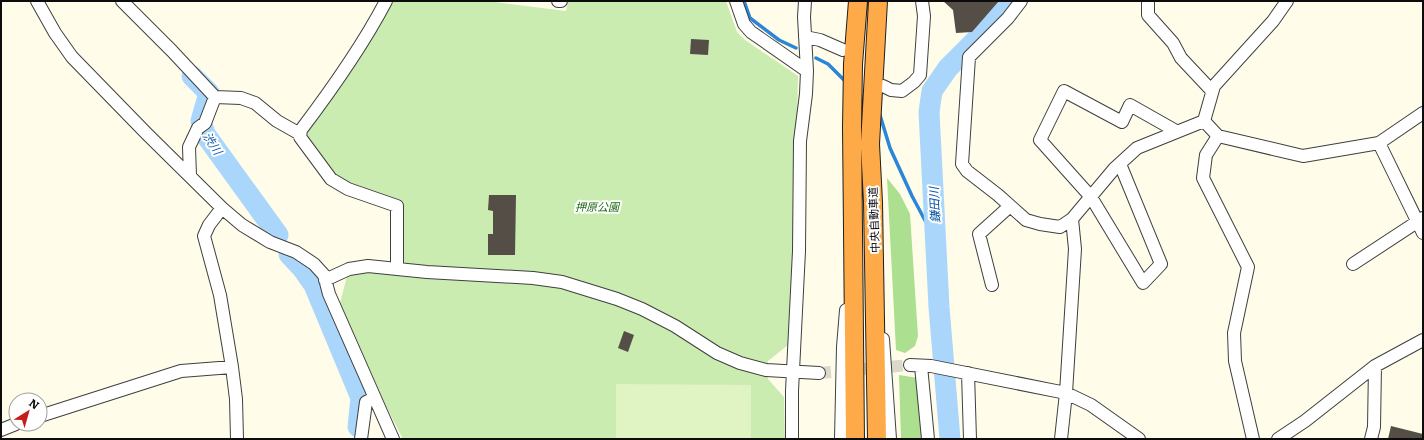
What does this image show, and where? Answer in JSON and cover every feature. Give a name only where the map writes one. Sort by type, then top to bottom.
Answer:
[{"type":"highway","name":"中央自動車道","points":[[855,439],[854,203],[848,57],[858,1]]},
{"type":"highway","name":"中央自動車道","points":[[877,439],[873,202],[870,154],[878,84],[878,1]]},
{"type":"street","points":[[37,1],[55,33],[72,57],[222,208],[242,225],[270,242],[296,252],[314,264],[324,275],[329,294],[393,439]]},
{"type":"street","points":[[122,1],[215,97],[241,98],[255,104],[277,121],[300,134]]},
{"type":"street","points":[[386,1],[377,20],[338,80],[301,130],[300,137],[331,179],[348,189],[397,206],[397,269]]},
{"type":"street","points":[[736,1],[744,24],[751,32],[807,71]]},
{"type":"street","points":[[792,439],[792,391],[799,251],[800,141],[806,94],[807,71],[804,16],[805,1]]},
{"type":"street","points":[[878,84],[891,90],[902,91],[914,82],[920,75],[924,16],[922,1]]},
{"type":"street","points":[[1021,1],[1008,18],[969,57],[962,164],[967,171],[1026,220],[1040,224],[1060,226],[1072,219],[1120,164],[1137,148],[1204,121]]},
{"type":"street","points":[[1148,1],[1148,15],[1173,43],[1181,58],[1212,91]]},
{"type":"street","points":[[1204,121],[1214,86],[1273,21],[1287,1]]},
{"type":"street","points":[[805,37],[820,40],[848,57]]},
{"type":"street","points":[[1120,164],[1161,264],[1143,283],[1091,197],[1040,140],[1064,91],[1122,122],[1130,105],[1176,132]]},
{"type":"street","points":[[190,176],[189,147],[215,97]]},
{"type":"street","points":[[1204,121],[1218,136],[1303,156],[1379,143],[1423,113]]},
{"type":"street","points":[[1218,136],[1206,155],[1203,178],[1248,267],[1234,333],[1235,361],[1253,439]]},
{"type":"street","points":[[1379,143],[1420,220],[1423,233]]},
{"type":"street","points":[[873,202],[890,439]]},
{"type":"street","points":[[841,439],[844,347],[854,203]]},
{"type":"street","points":[[992,285],[979,234],[1010,206]]},
{"type":"street","points":[[222,208],[209,225],[204,236],[220,296],[232,367],[236,399],[237,439]]},
{"type":"street","points":[[1061,439],[1066,393],[1075,249],[1072,219]]},
{"type":"street","points":[[1353,264],[1420,220]]},
{"type":"street","points":[[325,280],[349,269],[368,266],[437,273],[533,278],[562,282],[617,299],[642,309],[675,326],[717,353],[740,363],[766,370],[819,374]]},
{"type":"street","points":[[1278,439],[1305,421],[1375,366],[1423,340]]},
{"type":"street","points":[[928,439],[921,366],[1066,393],[1091,405],[1139,439]]},
{"type":"street","points":[[1371,439],[1374,427],[1375,366]]},
{"type":"street","points":[[48,413],[181,371],[232,367]]},
{"type":"street","points":[[965,373],[970,439]]},
{"type":"street","points":[[361,439],[366,402],[374,398]]},
{"type":"green space","name":"押原公園","points":[[394,1],[487,1],[566,11],[568,1],[726,1],[737,32],[745,40],[798,76],[797,123],[794,143],[793,240],[788,345],[768,361],[768,379],[784,397],[785,439],[403,439],[386,406],[340,303],[347,276],[362,270],[403,276],[401,204],[331,176],[307,140],[308,131],[353,69]]},
{"type":"green space","points":[[887,178],[900,194],[910,214],[918,336],[915,346],[905,353],[896,350]]},
{"type":"green space","points":[[899,375],[918,378],[924,439],[901,439]]},
{"type":"green space","points":[[616,384],[751,385],[751,439],[616,439]]},
{"type":"building","points":[[943,1],[999,1],[972,32],[956,33],[953,10]]},
{"type":"building","points":[[691,39],[709,40],[708,55],[690,54]]},
{"type":"building","points":[[489,195],[516,195],[515,255],[488,255],[488,234],[493,234],[493,211],[488,210]]},
{"type":"building","points":[[624,331],[634,335],[628,352],[618,348]]},
{"type":"building","points":[[1391,426],[1423,434],[1423,439],[1388,439]]},
{"type":"waterway","points":[[744,1],[750,18],[779,40],[796,48]]},
{"type":"waterway","name":"鎌田川","points":[[950,439],[939,307],[929,112],[932,91],[948,68],[998,18],[1012,1]]},
{"type":"waterway","points":[[816,58],[828,64],[846,82]]},
{"type":"waterway","name":"渋川","points":[[192,76],[209,93],[201,121],[205,134],[278,235]]},
{"type":"waterway","points":[[879,112],[890,148],[912,196],[935,239]]},
{"type":"waterway","name":"渋川","points":[[289,254],[302,268],[314,285],[361,398],[358,427]]},
{"type":"tunnel","points":[[819,373],[910,365]]}]
